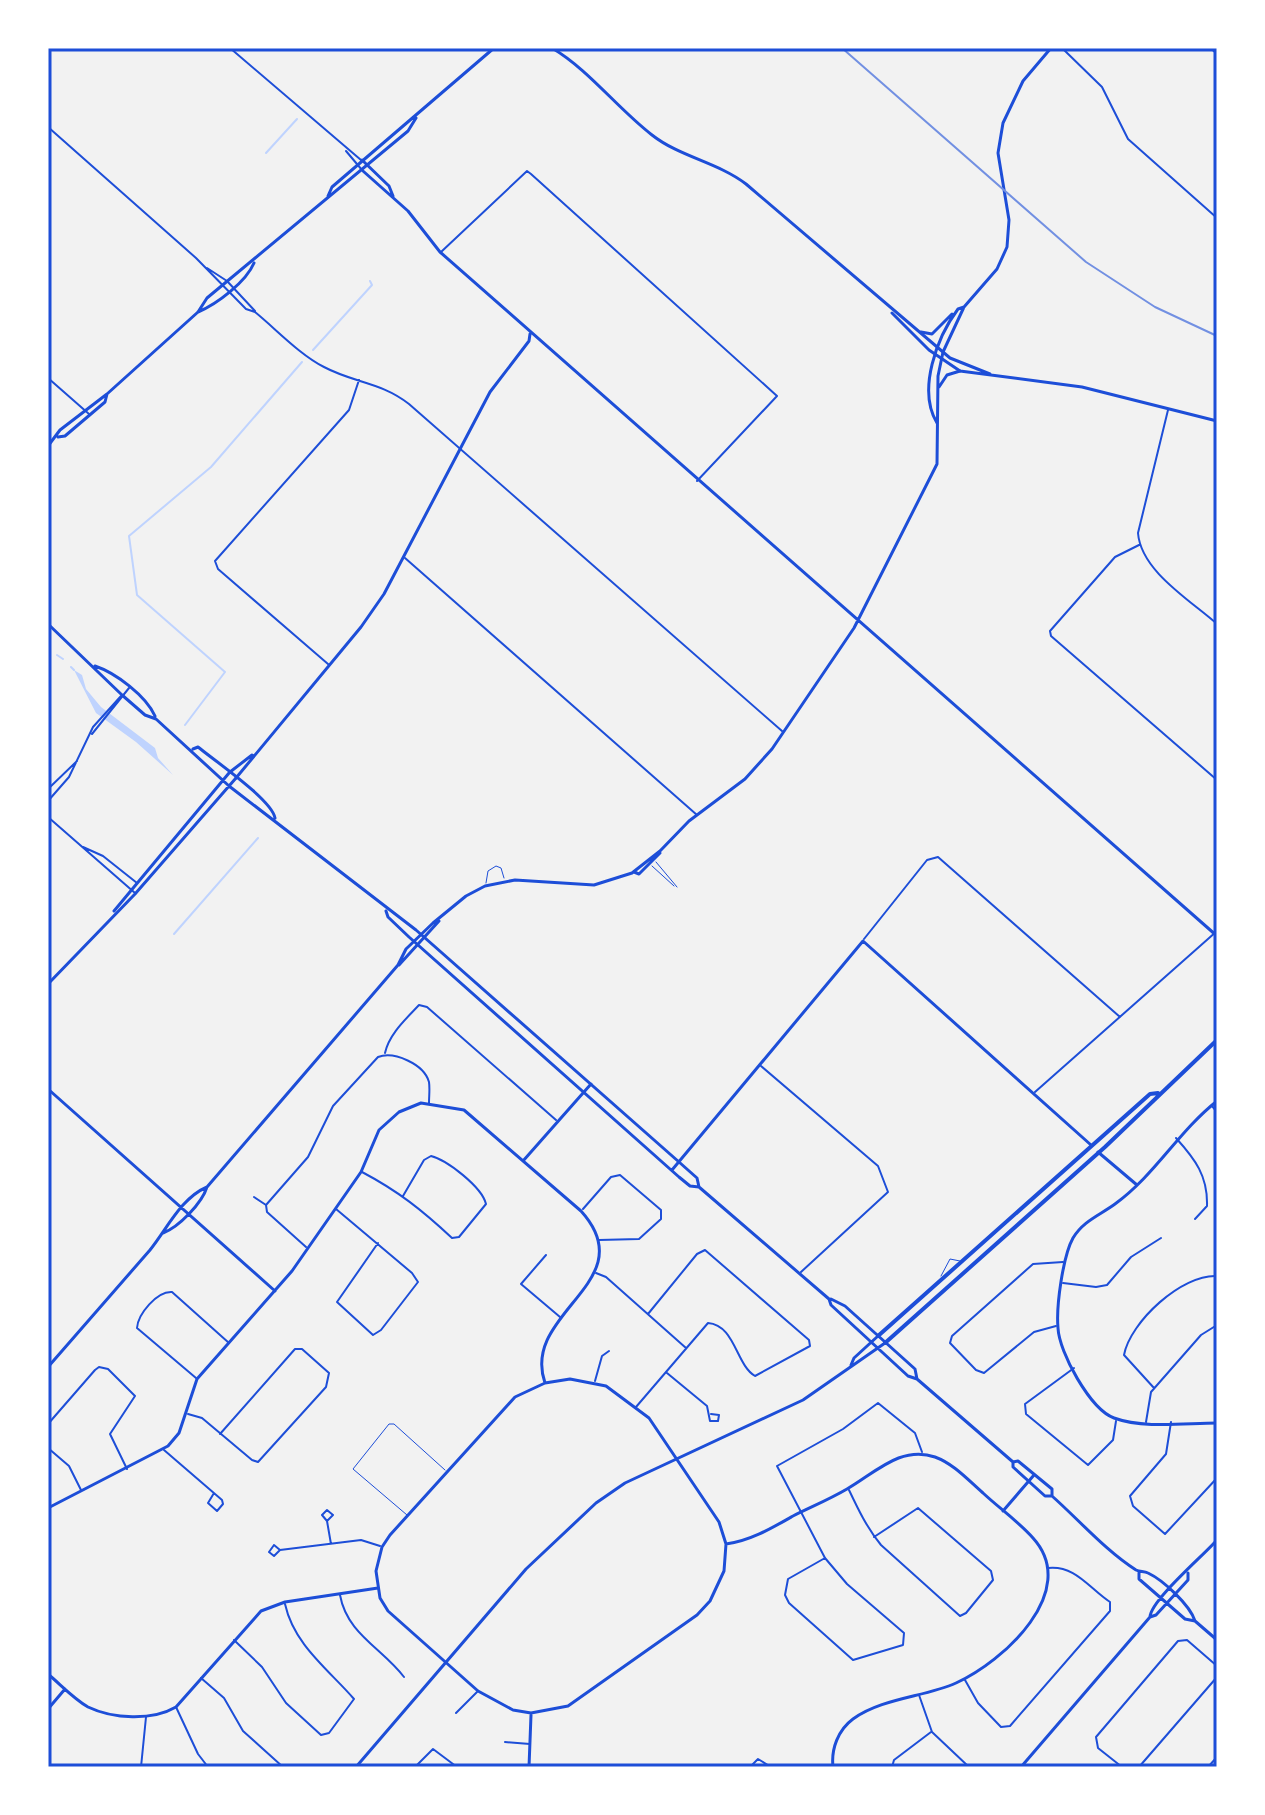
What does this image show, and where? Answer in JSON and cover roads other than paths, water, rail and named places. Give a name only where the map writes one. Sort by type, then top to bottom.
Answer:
[{"type":"main road","points":[[885,1343],[1156,1100],[1158,1093],[1217,1040]]},
{"type":"main road","points":[[878,1336],[1150,1094],[1158,1093]]},
{"type":"street","points":[[230,48],[346,150],[362,160],[389,186],[393,196]]},
{"type":"street","points":[[328,196],[332,187],[362,160],[416,118],[494,48]]},
{"type":"street","points":[[398,965],[398,958],[421,934],[466,896],[485,886],[504,881],[594,885],[634,872],[697,815],[745,779],[783,732],[859,620],[937,464],[940,360],[964,307],[1002,259],[1009,235],[999,141],[1009,107],[1023,81],[1051,48]]},
{"type":"street","points":[[1062,48],[1102,87],[1128,139],[1217,218]]},
{"type":"street","points":[[1211,48],[1217,53]]},
{"type":"street","points":[[555,49],[652,136],[671,148],[729,171],[943,352],[990,374]]},
{"type":"street","points":[[198,312],[233,287],[254,263],[328,196],[363,171],[408,131],[416,118]]},
{"type":"street","points":[[48,127],[206,268],[246,309],[255,312]]},
{"type":"street","points":[[346,150],[363,171],[393,196],[440,252],[697,481],[1216,933],[1034,1093]]},
{"type":"street","points":[[440,252],[527,171],[531,174],[777,396],[697,481]]},
{"type":"street","points":[[48,446],[83,410],[107,394],[198,312],[227,281],[254,263]]},
{"type":"street","points":[[206,268],[227,281],[255,312],[309,358],[325,368],[396,394],[783,732]]},
{"type":"street","points":[[919,331],[932,334],[964,307]]},
{"type":"street","points":[[937,423],[932,415],[931,392],[935,355],[958,309]]},
{"type":"street","points":[[890,310],[898,322],[940,360],[960,371]]},
{"type":"street","points":[[48,984],[135,894],[236,778],[375,607],[490,392],[529,341],[530,332]]},
{"type":"street","points":[[937,390],[947,375],[960,371],[990,374],[1099,391],[1217,421]]},
{"type":"street","points":[[48,378],[90,415]]},
{"type":"street","points":[[329,665],[218,569],[215,561],[349,410],[359,380]]},
{"type":"street","points":[[58,437],[65,436],[105,402],[107,394]]},
{"type":"street","points":[[1168,409],[1138,533],[1139,545],[1153,567],[1217,624]]},
{"type":"street","points":[[1139,545],[1115,557],[1050,631],[1051,636],[1217,780]]},
{"type":"street","points":[[404,557],[697,815]]},
{"type":"street","points":[[48,624],[122,695],[145,715],[156,719],[229,786],[269,818],[275,818],[386,910],[394,911],[421,934],[697,1178],[699,1187]]},
{"type":"street","points":[[95,666],[108,671],[151,707],[156,719]]},
{"type":"street","points":[[48,801],[78,760],[98,720],[129,688]]},
{"type":"street","points":[[91,735],[103,724],[122,695]]},
{"type":"street","points":[[191,749],[198,747],[236,778],[274,810],[275,818]]},
{"type":"street","points":[[114,913],[129,888],[229,773],[252,755]]},
{"type":"street","points":[[48,789],[78,760]]},
{"type":"street","points":[[48,817],[135,894]]},
{"type":"street","points":[[78,845],[103,856],[141,887]]},
{"type":"street","points":[[634,872],[639,874],[653,864],[660,851]]},
{"type":"street","points":[[672,1170],[761,1066],[927,860],[938,857],[1120,1017]]},
{"type":"street","points":[[386,910],[388,917],[419,946],[690,1186],[699,1187],[829,1299],[845,1306],[915,1369],[917,1379]]},
{"type":"street","points":[[48,1367],[163,1233],[187,1213],[439,921]]},
{"type":"street","points":[[863,941],[1137,1185]]},
{"type":"street","points":[[266,1205],[308,1157],[333,1106],[371,1061],[385,1054],[393,1034],[415,1009],[427,1007],[556,1120]]},
{"type":"street","points":[[385,1054],[415,1064],[425,1074],[430,1085],[429,1104]]},
{"type":"street","points":[[761,1066],[878,1166],[888,1184],[888,1192],[800,1272]]},
{"type":"street","points":[[523,1161],[556,1120],[591,1084]]},
{"type":"street","points":[[48,1089],[275,1291]]},
{"type":"street","points":[[1217,1101],[1176,1138],[1152,1172],[1079,1229],[1065,1262],[1057,1326],[1061,1343],[1093,1401],[1117,1419],[1217,1423]]},
{"type":"street","points":[[48,1508],[164,1450],[179,1433],[197,1379],[275,1291],[361,1172],[379,1130],[405,1108],[429,1104],[468,1112],[581,1211],[598,1240],[596,1273],[548,1335],[541,1351],[545,1383]]},
{"type":"street","points":[[1211,1106],[1217,1112]]},
{"type":"street","points":[[1176,1138],[1199,1165],[1205,1183],[1207,1206],[1195,1219]]},
{"type":"street","points":[[361,1172],[393,1187],[403,1196],[452,1238],[459,1237],[486,1204],[468,1182],[442,1160],[431,1156],[424,1160],[403,1196]]},
{"type":"street","points":[[581,1211],[616,1175],[623,1177],[661,1210],[661,1219],[639,1239],[598,1240]]},
{"type":"street","points":[[163,1233],[166,1225],[182,1208],[207,1187]]},
{"type":"street","points":[[1038,1195],[1040,1203]]},
{"type":"street","points":[[254,1197],[266,1205],[267,1212],[307,1249]]},
{"type":"street","points":[[336,1209],[378,1243],[418,1282],[381,1330],[373,1335],[337,1302],[378,1243]]},
{"type":"street","points":[[1063,1283],[1096,1287],[1107,1285],[1131,1257],[1161,1238]]},
{"type":"street","points":[[636,1408],[706,1325],[714,1323],[732,1341],[748,1372],[755,1376],[810,1346],[809,1340],[705,1250],[697,1254],[648,1314]]},
{"type":"street","points":[[546,1255],[521,1284],[561,1317]]},
{"type":"street","points":[[1057,1326],[1034,1332],[984,1373],[976,1370],[950,1343],[952,1336],[1033,1264],[1065,1262]]},
{"type":"street","points":[[596,1273],[686,1348]]},
{"type":"street","points":[[1154,1388],[1124,1355],[1133,1333],[1170,1292],[1207,1276],[1217,1276]]},
{"type":"street","points":[[197,1379],[137,1328],[138,1319],[164,1291],[172,1292],[229,1343]]},
{"type":"street","points":[[829,1299],[831,1305],[878,1350],[908,1376],[917,1379],[1013,1462],[1013,1467],[1045,1496],[1052,1496],[1139,1572],[1147,1572],[1174,1595],[1192,1612],[1195,1621]]},
{"type":"street","points":[[1146,1422],[1147,1401],[1154,1388],[1201,1335],[1217,1325]]},
{"type":"street","points":[[851,1367],[854,1358],[878,1336]]},
{"type":"street","points":[[356,1767],[526,1569],[596,1503],[625,1483],[786,1409],[885,1343]]},
{"type":"street","points":[[187,1413],[202,1418],[220,1434],[252,1460],[262,1461],[326,1387],[329,1373],[302,1349],[292,1350],[220,1434]]},
{"type":"street","points":[[595,1383],[602,1356],[609,1351]]},
{"type":"street","points":[[48,1424],[95,1370],[99,1367],[108,1369],[135,1396],[110,1434],[127,1469]]},
{"type":"street","points":[[1074,1368],[1025,1404],[1026,1414],[1088,1465],[1113,1440],[1117,1419]]},
{"type":"street","points":[[666,1372],[703,1403],[711,1414]]},
{"type":"street","points":[[570,1379],[595,1383],[614,1390],[636,1408],[657,1427],[679,1458],[719,1522],[726,1544],[724,1571],[710,1601],[697,1615],[578,1700],[555,1710],[531,1713],[499,1704],[478,1691],[392,1617],[378,1588],[376,1571],[382,1547],[407,1515],[507,1404],[545,1383],[570,1379]]},
{"type":"street","points":[[825,1558],[786,1581],[785,1596],[789,1603],[853,1660],[903,1645],[904,1633],[847,1584],[825,1558],[778,1472],[779,1463],[843,1429],[874,1404],[885,1407],[915,1433],[922,1454]]},
{"type":"street","points":[[1171,1422],[1168,1450],[1130,1496],[1133,1506],[1165,1534],[1217,1478]]},
{"type":"street","points":[[48,1448],[69,1466],[82,1491]]},
{"type":"street","points":[[164,1450],[214,1493]]},
{"type":"street","points":[[726,1544],[759,1534],[848,1489],[893,1460],[922,1454],[952,1466],[1033,1537],[1048,1568],[1047,1591],[1039,1608],[992,1661],[965,1679],[851,1721],[835,1744],[833,1767]]},
{"type":"street","points":[[1013,1462],[1018,1461],[1052,1489],[1052,1496]]},
{"type":"street","points":[[1003,1511],[1034,1475]]},
{"type":"street","points":[[848,1489],[874,1537],[960,1616],[993,1580],[991,1571],[918,1508],[874,1537]]},
{"type":"street","points":[[327,1521],[331,1544]]},
{"type":"street","points":[[280,1550],[363,1540],[382,1547]]},
{"type":"street","points":[[1150,1617],[1150,1609],[1217,1540]]},
{"type":"street","points":[[965,1679],[980,1707],[1001,1727],[1010,1726],[1110,1611],[1110,1602],[1071,1570],[1048,1568]]},
{"type":"street","points":[[1139,1572],[1139,1579],[1185,1619],[1195,1621],[1217,1640]]},
{"type":"street","points":[[1021,1767],[1150,1617],[1188,1580],[1188,1573]]},
{"type":"street","points":[[48,1674],[92,1708],[146,1717],[176,1707],[261,1611],[285,1602],[378,1588]]},
{"type":"street","points":[[340,1594],[345,1613],[358,1633],[404,1677]]},
{"type":"street","points":[[234,1640],[262,1667],[286,1703],[321,1735],[329,1733],[354,1699],[318,1665],[290,1619],[285,1602]]},
{"type":"street","points":[[1122,1767],[1098,1748],[1096,1737],[1178,1641],[1187,1640],[1217,1666]]},
{"type":"street","points":[[1139,1767],[1217,1677]]},
{"type":"street","points":[[201,1678],[224,1698],[243,1731],[283,1767]]},
{"type":"street","points":[[48,1709],[65,1689]]},
{"type":"street","points":[[456,1713],[478,1691]]},
{"type":"street","points":[[919,1695],[932,1732],[969,1767]]},
{"type":"street","points":[[176,1707],[198,1754],[208,1767]]},
{"type":"street","points":[[529,1767],[531,1713]]},
{"type":"street","points":[[141,1767],[146,1717]]},
{"type":"street","points":[[892,1767],[894,1760],[932,1732]]},
{"type":"street","points":[[505,1742],[530,1744]]},
{"type":"street","points":[[415,1767],[433,1749],[457,1767]]},
{"type":"street","points":[[1208,1767],[1217,1757]]},
{"type":"street","points":[[750,1767],[758,1759],[771,1767]]},
{"type":"lane","points":[[649,860],[677,887],[653,864]]},
{"type":"lane","points":[[485,886],[488,871],[496,866],[505,873],[504,881]]},
{"type":"lane","points":[[941,1282],[945,1264],[954,1258],[967,1268]]},
{"type":"lane","points":[[407,1515],[353,1469],[389,1424],[394,1424],[447,1471]]},
{"type":"water","points":[[74,670],[82,675],[86,689],[101,707],[155,748],[158,758],[173,775],[136,742],[96,713]]},
{"type":"waterway","points":[[266,153],[297,119]]},
{"type":"waterway","points":[[313,350],[372,285],[370,281]]},
{"type":"waterway","points":[[185,725],[225,672],[137,595],[129,536],[211,467],[302,362]]},
{"type":"waterway","points":[[57,655],[63,659]]},
{"type":"waterway","points":[[71,667],[74,670]]},
{"type":"waterway","points":[[174,934],[258,838]]},
{"type":"railway","points":[[842,48],[1086,262],[1155,307],[1217,336]]}]
